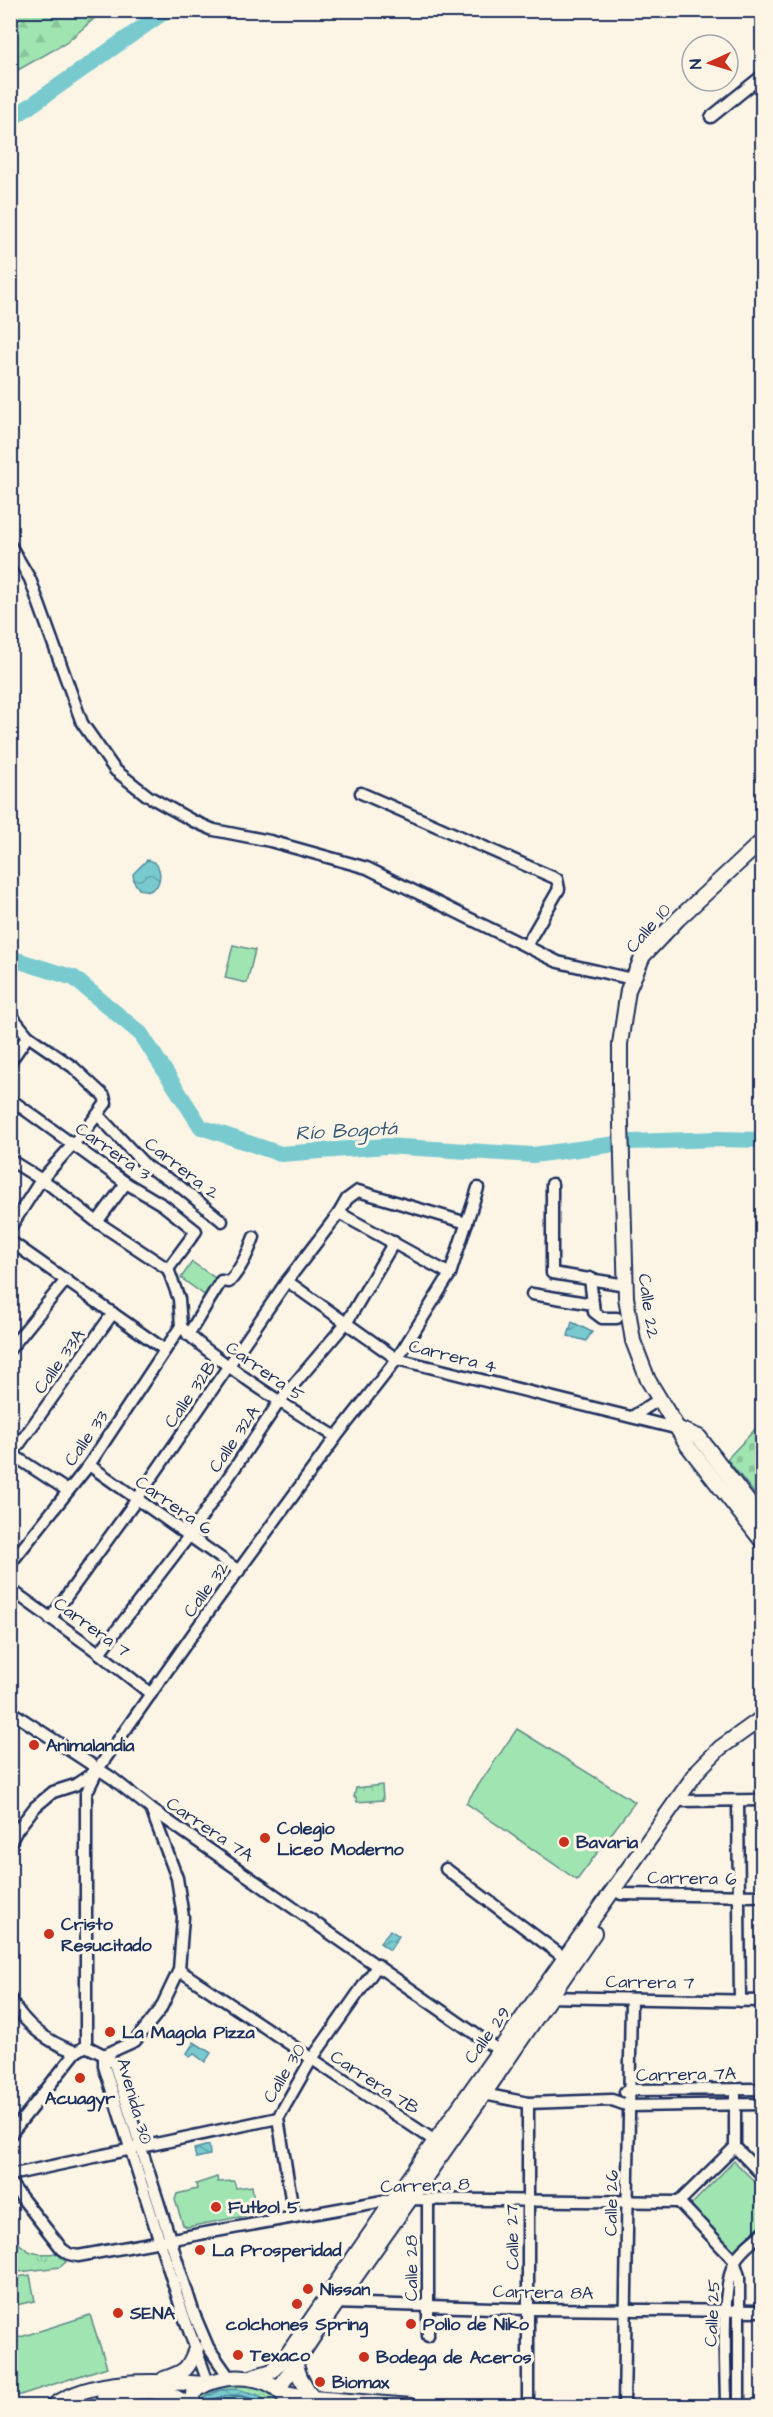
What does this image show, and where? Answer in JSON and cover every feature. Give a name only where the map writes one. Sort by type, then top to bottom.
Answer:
[{"type":"main road","name":"Calle 10","points":[[623,1176],[620,1044],[628,990],[632,979],[643,956],[660,937],[762,841]]},
{"type":"main road","name":"Calle 22","points":[[623,1176],[628,1319],[633,1341],[658,1400],[688,1446],[762,1541]]},
{"type":"main road","name":"Calle 22","points":[[679,1429],[699,1437],[762,1520]]},
{"type":"main road","name":"Calle 29","points":[[569,1961],[621,1894],[682,1801],[699,1769],[720,1748],[762,1718]]},
{"type":"main road","name":"Calle 29","points":[[295,2363],[394,2199],[435,2141],[504,2054],[682,1801],[724,1756],[762,1729]]},
{"type":"main road","name":"Calle 29","points":[[250,2378],[272,2371],[280,2364],[331,2302],[411,2199],[484,2094],[504,2054]]},
{"type":"main road","points":[[156,2381],[182,2373],[189,2367],[196,2349]]},
{"type":"main road","points":[[279,2391],[295,2363]]},
{"type":"main road","points":[[295,2363],[312,2398]]},
{"type":"main road","points":[[53,2406],[88,2391],[123,2384],[156,2381],[207,2383],[229,2377],[250,2378],[279,2391],[312,2398],[348,2403],[411,2406]]},
{"type":"main road","points":[[193,2406],[193,2394],[207,2383]]},
{"type":"main road","points":[[67,2406],[100,2397],[154,2391],[176,2396],[188,2406]]},
{"type":"main road","points":[[279,2391],[286,2398],[288,2406]]},
{"type":"street","points":[[711,117],[762,76]]},
{"type":"street","points":[[10,544],[30,579],[82,723],[115,770],[131,784],[168,809],[214,830],[270,840],[367,868],[558,962],[632,979]]},
{"type":"street","points":[[361,793],[557,879],[559,889],[526,946]]},
{"type":"street","points":[[10,1014],[28,1036],[73,1067],[104,1096],[106,1103],[41,1180],[10,1228]]},
{"type":"street","points":[[10,1062],[28,1036]]},
{"type":"street","name":"Carrera 3","points":[[12,1103],[126,1183],[163,1204],[196,1231],[168,1269]]},
{"type":"street","name":"Carrera 2","points":[[98,1115],[147,1167],[177,1184],[222,1221]]},
{"type":"street","points":[[10,1160],[168,1269],[179,1299],[181,1326]]},
{"type":"street","points":[[97,1222],[126,1183]]},
{"type":"street","points":[[552,1184],[552,1273],[626,1285]]},
{"type":"street","name":"Calle 32","points":[[81,2049],[86,1794],[98,1769],[151,1694],[336,1437],[397,1359],[450,1274],[477,1188]]},
{"type":"street","name":"Calle 32B","points":[[50,1618],[347,1199],[358,1191],[467,1223]]},
{"type":"street","points":[[339,1213],[450,1274]]},
{"type":"street","points":[[188,1335],[221,1281],[229,1281],[244,1263],[254,1237]]},
{"type":"street","points":[[10,1241],[165,1350]]},
{"type":"street","name":"Calle 32A","points":[[99,1653],[189,1536],[279,1402],[346,1322],[394,1242]]},
{"type":"street","points":[[590,1278],[594,1312],[602,1318],[617,1318]]},
{"type":"street","points":[[10,1349],[66,1280]]},
{"type":"street","name":"Carrera 4","points":[[287,1281],[397,1359],[679,1429]]},
{"type":"street","points":[[532,1294],[592,1304]]},
{"type":"street","name":"Calle 33A","points":[[11,1455],[113,1313]]},
{"type":"street","name":"Carrera 5","points":[[181,1326],[188,1335],[279,1402],[336,1437]]},
{"type":"street","name":"Calle 33","points":[[10,1564],[89,1465],[181,1326]]},
{"type":"street","points":[[632,1417],[658,1400]]},
{"type":"street","points":[[11,1455],[68,1491]]},
{"type":"street","name":"Carrera 6","points":[[89,1465],[239,1571]]},
{"type":"street","name":"Carrera 7","points":[[10,1589],[99,1653],[151,1694]]},
{"type":"street","name":"Carrera 7A","points":[[10,1711],[98,1769],[151,1809],[504,2054]]},
{"type":"street","points":[[10,1843],[14,1827],[35,1807],[53,1792],[75,1785],[98,1769]]},
{"type":"street","points":[[682,1801],[762,1800]]},
{"type":"street","points":[[738,1801],[740,2001]]},
{"type":"street","points":[[10,1998],[18,2013],[38,2033],[60,2046],[104,2055],[135,2040],[160,2010],[179,1970],[183,1917],[177,1878],[151,1809]]},
{"type":"street","points":[[446,1869],[569,1961]]},
{"type":"street","name":"Carrera 6","points":[[621,1894],[762,1896]]},
{"type":"street","name":"Calle 30","points":[[294,2217],[278,2118],[311,2060],[378,1965]]},
{"type":"street","name":"Carrera 7B","points":[[179,1970],[435,2141]]},
{"type":"street","name":"Carrera 7","points":[[544,1997],[762,2001]]},
{"type":"street","name":"Calle 26","points":[[624,2406],[631,2000]]},
{"type":"street","points":[[10,2135],[81,2049]]},
{"type":"street","name":"Avenida 30","points":[[104,2055],[104,2066],[136,2148],[207,2383]]},
{"type":"street","points":[[734,2089],[735,2147],[762,2175]]},
{"type":"street","name":"Carrera 7A","points":[[612,2100],[629,2090],[762,2089]]},
{"type":"street","name":"Carrera 7A","points":[[484,2094],[528,2103],[612,2100],[629,2106],[762,2104]]},
{"type":"street","name":"Calle 27","points":[[528,2103],[528,2406]]},
{"type":"street","points":[[10,2175],[278,2118]]},
{"type":"street","points":[[735,2147],[679,2202],[734,2260],[762,2233]]},
{"type":"street","name":"Carrera 8","points":[[10,2183],[62,2249],[78,2256],[394,2199],[679,2202]]},
{"type":"street","name":"Calle 28","points":[[428,2199],[428,2336]]},
{"type":"street","name":"Avenida 30","points":[[165,2239],[200,2331],[229,2377]]},
{"type":"street","name":"Calle 25","points":[[726,2406],[726,2310],[729,2275],[734,2260]]},
{"type":"street","name":"Calle 25","points":[[734,2260],[739,2276],[740,2406]]},
{"type":"street","name":"Carrera 8A","points":[[331,2302],[529,2310],[762,2311]]},
{"type":"green space","points":[[11,10],[103,11],[66,43],[11,74]]},
{"type":"green space","points":[[233,945],[255,950],[247,983],[225,978]]},
{"type":"green space","points":[[192,1262],[218,1280],[207,1297],[181,1278]]},
{"type":"green space","points":[[762,1422],[762,1503],[727,1459]]},
{"type":"green space","name":"Bavaria","points":[[517,1729],[635,1802],[577,1880],[466,1803]]},
{"type":"green space","points":[[382,1785],[383,1800],[357,1802],[354,1797],[356,1788]]},
{"type":"green space","points":[[734,2161],[762,2189],[762,2223],[734,2253],[688,2208]]},
{"type":"green space","name":"Futbol 5","points":[[217,2177],[218,2182],[234,2181],[236,2188],[252,2186],[256,2214],[187,2227],[183,2225],[175,2200],[177,2194],[197,2189],[196,2184]]},
{"type":"green space","points":[[10,2234],[30,2252],[57,2253],[66,2262],[60,2267],[11,2273]]},
{"type":"green space","points":[[30,2275],[35,2301],[11,2306],[11,2278]]},
{"type":"green space","points":[[90,2315],[107,2367],[14,2397],[11,2386],[11,2340]]},
{"type":"green space","points":[[731,2329],[734,2329],[733,2406],[730,2406]]},
{"type":"green space","points":[[260,2381],[288,2406],[193,2406],[198,2388]]},
{"type":"water","points":[[147,860],[158,866],[160,874],[157,886],[150,891],[139,889],[134,882],[133,874]]},
{"type":"water","points":[[572,1322],[592,1332],[586,1341],[568,1336]]},
{"type":"water","points":[[390,1930],[399,1936],[390,1950],[380,1943]]},
{"type":"water","points":[[194,2042],[211,2053],[205,2062],[194,2054],[190,2057],[187,2053]]},
{"type":"water","points":[[209,2145],[210,2155],[196,2158],[194,2149]]},
{"type":"water","points":[[236,2389],[258,2395],[271,2406],[204,2405],[203,2400],[213,2392]]},
{"type":"waterway","name":"Río Bogotá","points":[[10,120],[167,10]]},
{"type":"waterway","name":"Río Bogotá","points":[[10,958],[74,978],[141,1034],[201,1127],[281,1154],[386,1146],[533,1155],[631,1142],[762,1140]]},
{"type":"place","name":"Animalandia","points":[[34,1745]]},
{"type":"place","name":"Colegio Liceo Moderno","points":[[265,1838]]},
{"type":"place","name":"Bavaria","points":[[564,1842]]},
{"type":"place","name":"Cristo Resucitado","points":[[49,1934]]},
{"type":"place","name":"La Magola Pizza","points":[[110,2032]]},
{"type":"place","name":"Acuagyr","points":[[80,2078]]},
{"type":"place","name":"Futbol 5","points":[[216,2207]]},
{"type":"place","name":"La Prosperidad","points":[[200,2250]]},
{"type":"place","name":"Nissan","points":[[308,2289]]},
{"type":"place","name":"colchones Spring","points":[[297,2304]]},
{"type":"place","name":"SENA","points":[[118,2313]]},
{"type":"place","name":"Pollo de Niko","points":[[411,2324]]},
{"type":"place","name":"Texaco","points":[[238,2355]]},
{"type":"place","name":"Bodega de Aceros","points":[[364,2357]]},
{"type":"place","name":"Biomax","points":[[320,2382]]}]
